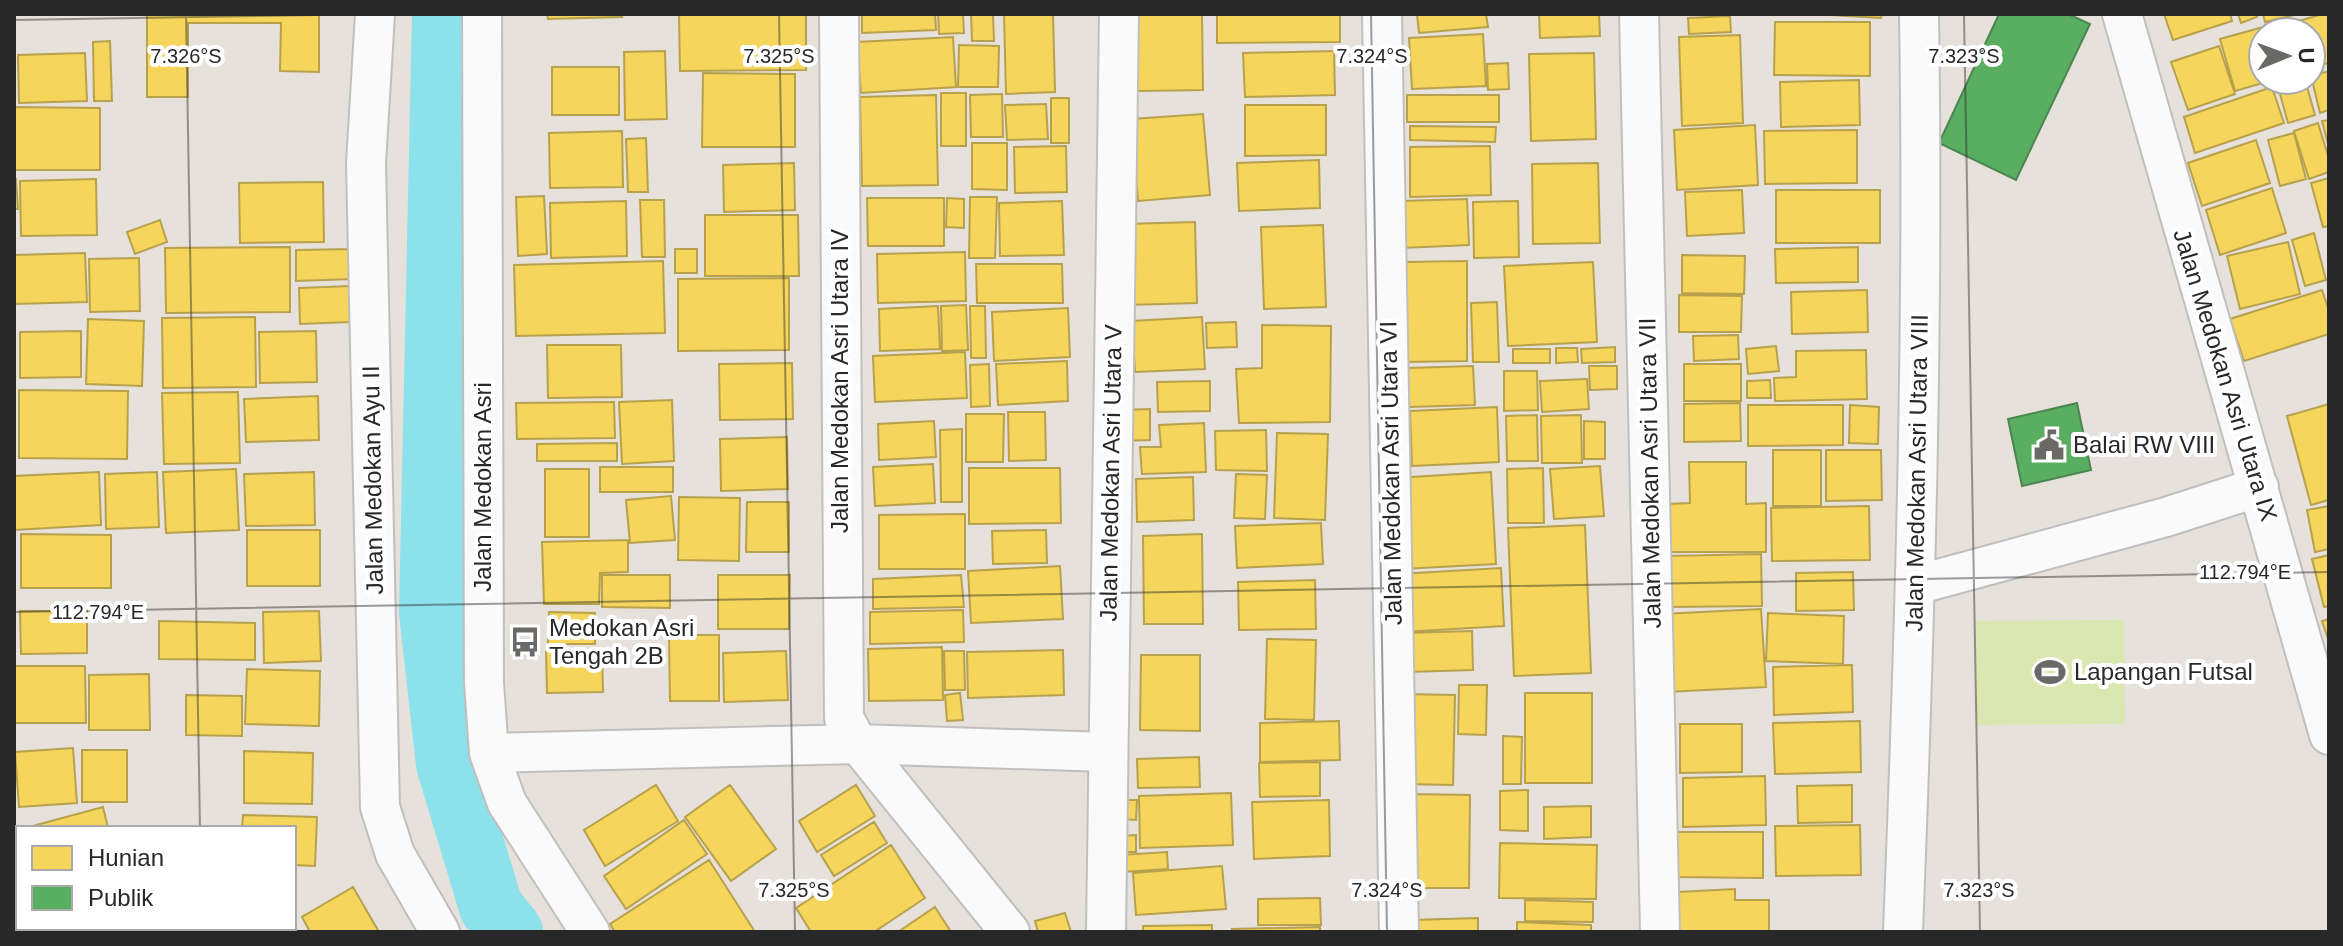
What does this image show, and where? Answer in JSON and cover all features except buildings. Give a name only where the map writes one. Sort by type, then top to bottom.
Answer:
[{"type":"street","name":"Jalan Medokan Ayu II","points":[[375,14],[366,163],[380,807],[395,854],[440,932]]},
{"type":"street","name":"Jalan Medokan Asri","points":[[482,14],[484,683],[489,753],[507,803],[590,932]]},
{"type":"street","name":"Jalan Medokan Asri Utara IV","points":[[839,14],[841,683],[844,718],[858,744],[1010,932]]},
{"type":"street","name":"Jalan Medokan Asri Utara V","points":[[1106,932],[1119,14]]},
{"type":"street","name":"Jalan Medokan Asri Utara VI","points":[[1382,14],[1399,932]]},
{"type":"street","name":"Jalan Medokan Asri Utara VII","points":[[1639,14],[1660,932]]},
{"type":"street","name":"Jalan Medokan Asri Utara VIII","points":[[1903,932],[1916,585],[1922,211],[1919,14]]},
{"type":"street","name":"Jalan Medokan Asri Utara IX","points":[[2122,14],[2329,735]]},
{"type":"street","points":[[1916,585],[2166,517],[2259,487]]},
{"type":"street","points":[[489,753],[858,744],[1107,752]]},
{"type":"green space","name":"Lapangan Futsal","points":[[2124,620],[2125,724],[1976,725],[1975,621]]},
{"type":"waterway","points":[[444,14],[431,612],[448,764],[491,907],[511,932]]},
{"type":"place","name":"Balai RW VIII","points":[[2049,445]]},
{"type":"place","name":"Medokan Asri Tengah 2B","points":[[525,642]]},
{"type":"place","name":"Lapangan Futsal","points":[[2050,672]]}]
